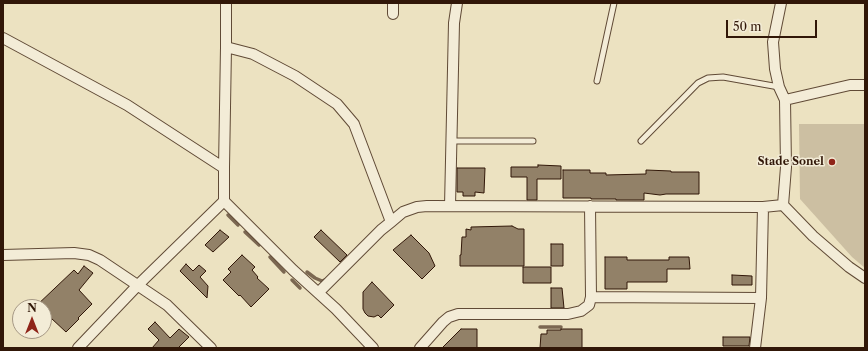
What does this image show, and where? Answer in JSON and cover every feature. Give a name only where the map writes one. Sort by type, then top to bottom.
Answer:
[{"type":"street","points":[[226,3],[224,201],[293,270],[319,292],[373,348]]},
{"type":"street","points":[[393,3],[393,14]]},
{"type":"street","points":[[450,206],[454,23],[457,3]]},
{"type":"street","points":[[781,3],[772,42],[779,88],[785,100],[786,167],[783,205],[813,236],[849,267],[865,278]]},
{"type":"street","points":[[3,38],[127,104],[224,168]]},
{"type":"street","points":[[226,47],[253,54],[295,76],[337,104],[354,124],[391,222]]},
{"type":"street","points":[[785,100],[850,85],[865,85]]},
{"type":"street","points":[[78,348],[138,285],[224,201]]},
{"type":"street","points":[[319,292],[381,230],[404,212],[417,207],[763,207],[783,205]]},
{"type":"street","points":[[420,348],[443,322],[449,317],[458,314],[568,314],[581,311],[589,305],[591,297],[590,206]]},
{"type":"street","points":[[755,348],[761,298],[763,207]]},
{"type":"street","points":[[4,257],[74,253],[89,255],[100,260],[167,305],[211,348]]},
{"type":"street","points":[[591,297],[761,298]]},
{"type":"lane","points":[[597,81],[614,3]]},
{"type":"lane","points":[[641,141],[698,83],[708,78],[722,77],[779,88]]},
{"type":"lane","points":[[451,142],[533,142]]},
{"type":"shaded area","name":"Stade Sonel","points":[[799,124],[865,124],[865,268],[852,257],[800,199]]},
{"type":"building","points":[[538,165],[561,166],[561,179],[537,179],[537,200],[527,200],[527,177],[511,177],[511,167],[538,167]]},
{"type":"building","points":[[457,168],[485,168],[484,193],[475,192],[475,196],[463,196],[463,192],[457,192]]},
{"type":"building","points":[[563,170],[590,170],[590,173],[606,173],[606,175],[646,174],[646,170],[699,172],[699,194],[660,195],[644,193],[644,200],[563,198]]},
{"type":"building","points":[[512,226],[518,229],[524,229],[524,266],[460,266],[462,237],[466,237],[466,229],[471,230],[471,227]]},
{"type":"building","points":[[220,230],[229,237],[213,252],[205,245]]},
{"type":"building","points":[[321,230],[347,255],[340,262],[314,237]]},
{"type":"building","points":[[411,235],[429,253],[435,266],[422,279],[393,250]]},
{"type":"building","points":[[551,244],[563,244],[563,266],[551,266]]},
{"type":"building","points":[[242,255],[255,267],[252,270],[258,277],[257,278],[269,289],[251,307],[223,280],[231,272],[228,269]]},
{"type":"building","points":[[605,257],[627,257],[627,260],[669,260],[669,257],[689,257],[690,269],[667,269],[667,282],[627,282],[627,289],[605,289]]},
{"type":"building","points":[[186,264],[193,271],[199,265],[206,271],[200,277],[208,286],[207,298],[180,271]]},
{"type":"building","points":[[84,266],[93,273],[79,290],[92,304],[66,332],[52,319],[52,299],[43,299],[74,270],[78,274]]},
{"type":"building","points":[[523,267],[551,267],[551,283],[523,283]]},
{"type":"building","points":[[732,275],[752,276],[752,285],[732,285]]},
{"type":"building","points":[[372,282],[394,305],[381,318],[378,315],[374,317],[368,316],[363,309],[363,292]]},
{"type":"building","points":[[551,288],[562,288],[564,308],[551,308]]},
{"type":"building","points":[[155,322],[170,338],[179,329],[189,337],[179,347],[180,348],[152,348],[159,340],[148,329]]},
{"type":"building","points":[[461,329],[477,329],[477,348],[442,348]]},
{"type":"building","points":[[582,329],[582,348],[540,348],[541,334],[547,334],[547,330]]},
{"type":"building","points":[[723,337],[750,337],[749,346],[723,346]]},
{"type":"waterway","points":[[228,215],[238,225]]},
{"type":"waterway","points":[[245,232],[259,245]]},
{"type":"waterway","points":[[270,257],[284,272]]},
{"type":"waterway","points":[[307,272],[322,281],[327,279]]},
{"type":"waterway","points":[[292,280],[300,288]]},
{"type":"waterway","points":[[540,327],[561,327]]},
{"type":"place","name":"Stade Sonel","points":[[832,162]]}]
